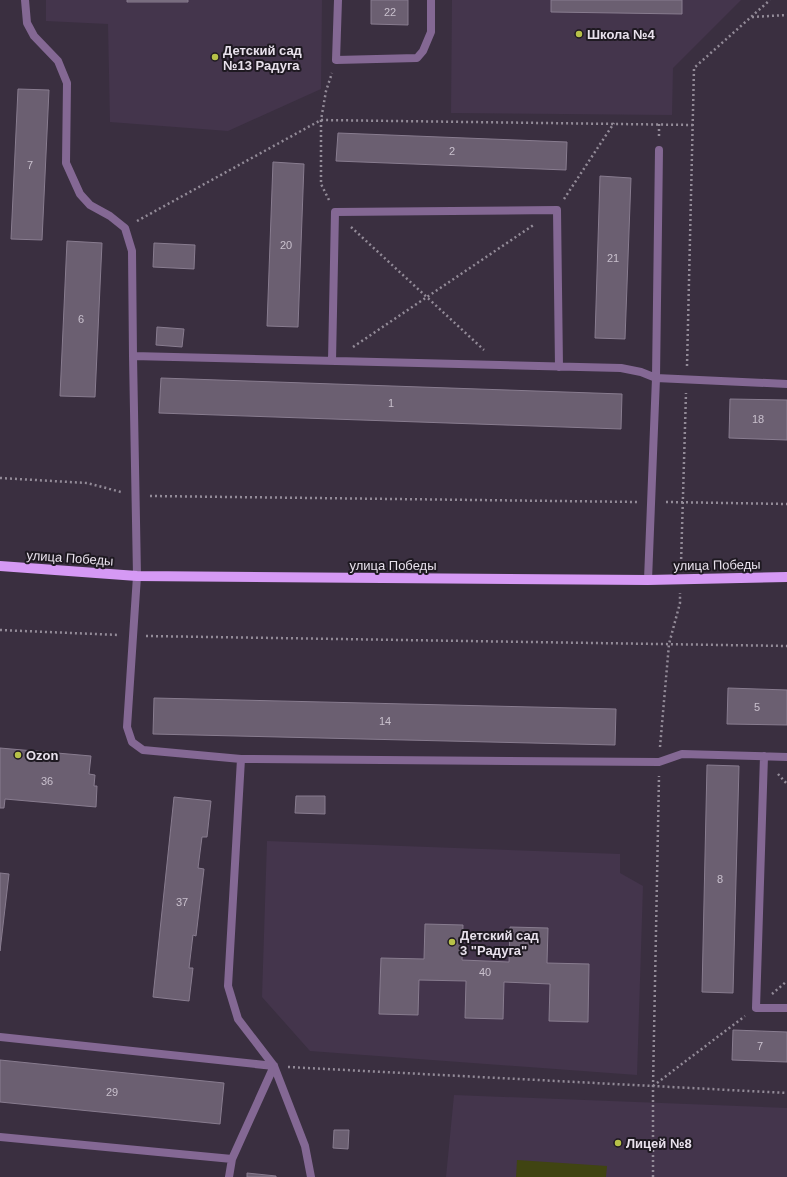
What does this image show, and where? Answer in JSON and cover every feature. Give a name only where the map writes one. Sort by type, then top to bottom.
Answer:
[{"type":"main road","name":"улица Победы","points":[[0,566],[137,576],[648,580],[787,577]]},
{"type":"lane","points":[[25,0],[27,23],[34,36],[58,60],[67,83],[66,163],[80,194],[90,205],[110,216],[125,228],[132,251],[137,576],[127,727],[132,742],[143,750],[241,758],[659,762],[682,754],[787,757]]},
{"type":"lane","points":[[338,0],[336,60],[417,58],[423,51],[431,32],[430,0]]},
{"type":"lane","points":[[648,580],[656,378],[659,150]]},
{"type":"lane","points":[[332,361],[336,212],[557,210],[559,367]]},
{"type":"lane","points":[[133,356],[621,368],[641,372],[656,378],[787,384]]},
{"type":"lane","points":[[764,756],[756,1008],[787,1008]]},
{"type":"lane","points":[[241,758],[228,986],[238,1019],[274,1066],[305,1146],[311,1177]]},
{"type":"lane","points":[[0,1037],[274,1066]]},
{"type":"lane","points":[[229,1177],[232,1159],[274,1066]]},
{"type":"lane","points":[[0,1136],[232,1159]]},
{"type":"path","points":[[654,1177],[653,1086],[659,762],[669,644],[680,603],[694,68],[770,0]]},
{"type":"path","points":[[752,17],[787,15]]},
{"type":"path","points":[[125,228],[321,120],[693,125]]},
{"type":"path","points":[[332,361],[557,210],[614,123]]},
{"type":"path","points":[[0,478],[87,483],[135,495],[787,504]]},
{"type":"path","points":[[0,630],[132,636],[787,646]]},
{"type":"path","points":[[653,1086],[756,1008],[787,981]]},
{"type":"path","points":[[274,1066],[787,1093]]},
{"type":"shaded area","name":"Детский сад №13 Радуга","points":[[46,0],[322,0],[321,89],[228,131],[110,122],[108,24],[46,21]]},
{"type":"shaded area","name":"Школа №4","points":[[452,0],[741,0],[673,68],[672,115],[451,113]]},
{"type":"shaded area","name":"Детский сад 3 \"Радуга\"","points":[[267,841],[620,854],[620,873],[643,886],[637,1075],[310,1051],[262,997]]},
{"type":"shaded area","name":"Лицей №8","points":[[454,1095],[787,1108],[787,1177],[446,1177]]},
{"type":"green space","points":[[517,1160],[607,1166],[606,1177],[516,1177]]},
{"type":"building","points":[[127,0],[188,0],[188,2],[127,2]]},
{"type":"building","points":[[371,0],[408,0],[408,25],[371,24]]},
{"type":"building","points":[[551,0],[682,0],[682,14],[551,12]]},
{"type":"building","points":[[18,89],[49,90],[42,240],[11,239]]},
{"type":"building","points":[[338,133],[567,142],[566,170],[336,161]]},
{"type":"building","points":[[273,162],[304,164],[298,327],[267,326]]},
{"type":"building","points":[[600,176],[631,178],[625,339],[595,338]]},
{"type":"building","points":[[67,241],[102,243],[95,397],[60,396]]},
{"type":"building","points":[[154,243],[195,245],[194,269],[153,267]]},
{"type":"building","points":[[157,327],[184,329],[182,347],[156,345]]},
{"type":"building","points":[[161,378],[622,394],[621,429],[159,413]]},
{"type":"building","points":[[730,399],[787,400],[787,440],[729,438]]},
{"type":"building","points":[[728,688],[787,690],[787,725],[727,724]]},
{"type":"building","points":[[154,698],[616,709],[615,745],[153,734]]},
{"type":"building","points":[[0,748],[91,756],[89,774],[95,775],[94,786],[97,786],[96,807],[5,799],[4,808],[0,808]]},
{"type":"building","points":[[707,765],[739,766],[733,993],[702,992]]},
{"type":"building","points":[[296,796],[325,796],[325,814],[295,813]]},
{"type":"building","points":[[174,797],[211,801],[207,837],[202,837],[198,868],[204,869],[196,936],[193,935],[189,968],[193,968],[189,1001],[153,997]]},
{"type":"building","points":[[0,873],[9,874],[0,951]]},
{"type":"building","points":[[425,924],[463,925],[462,960],[509,962],[510,927],[548,928],[547,963],[589,964],[588,1022],[549,1021],[550,984],[504,982],[503,1019],[465,1018],[466,981],[419,980],[418,1015],[379,1014],[381,958],[424,959]]},
{"type":"building","points":[[733,1030],[787,1032],[787,1062],[732,1060]]},
{"type":"building","points":[[0,1060],[224,1083],[220,1124],[0,1102]]},
{"type":"building","points":[[334,1130],[349,1130],[348,1149],[333,1148]]},
{"type":"building","points":[[247,1173],[276,1176],[276,1177],[247,1177]]},
{"type":"place","name":"Школа №4","points":[[579,34]]},
{"type":"place","name":"Детский сад №13 Радуга","points":[[215,57]]},
{"type":"place","name":"Ozon","points":[[18,755]]},
{"type":"place","name":"Детский сад 3 \"Радуга\"","points":[[452,942]]},
{"type":"place","name":"Лицей №8","points":[[618,1143]]}]
